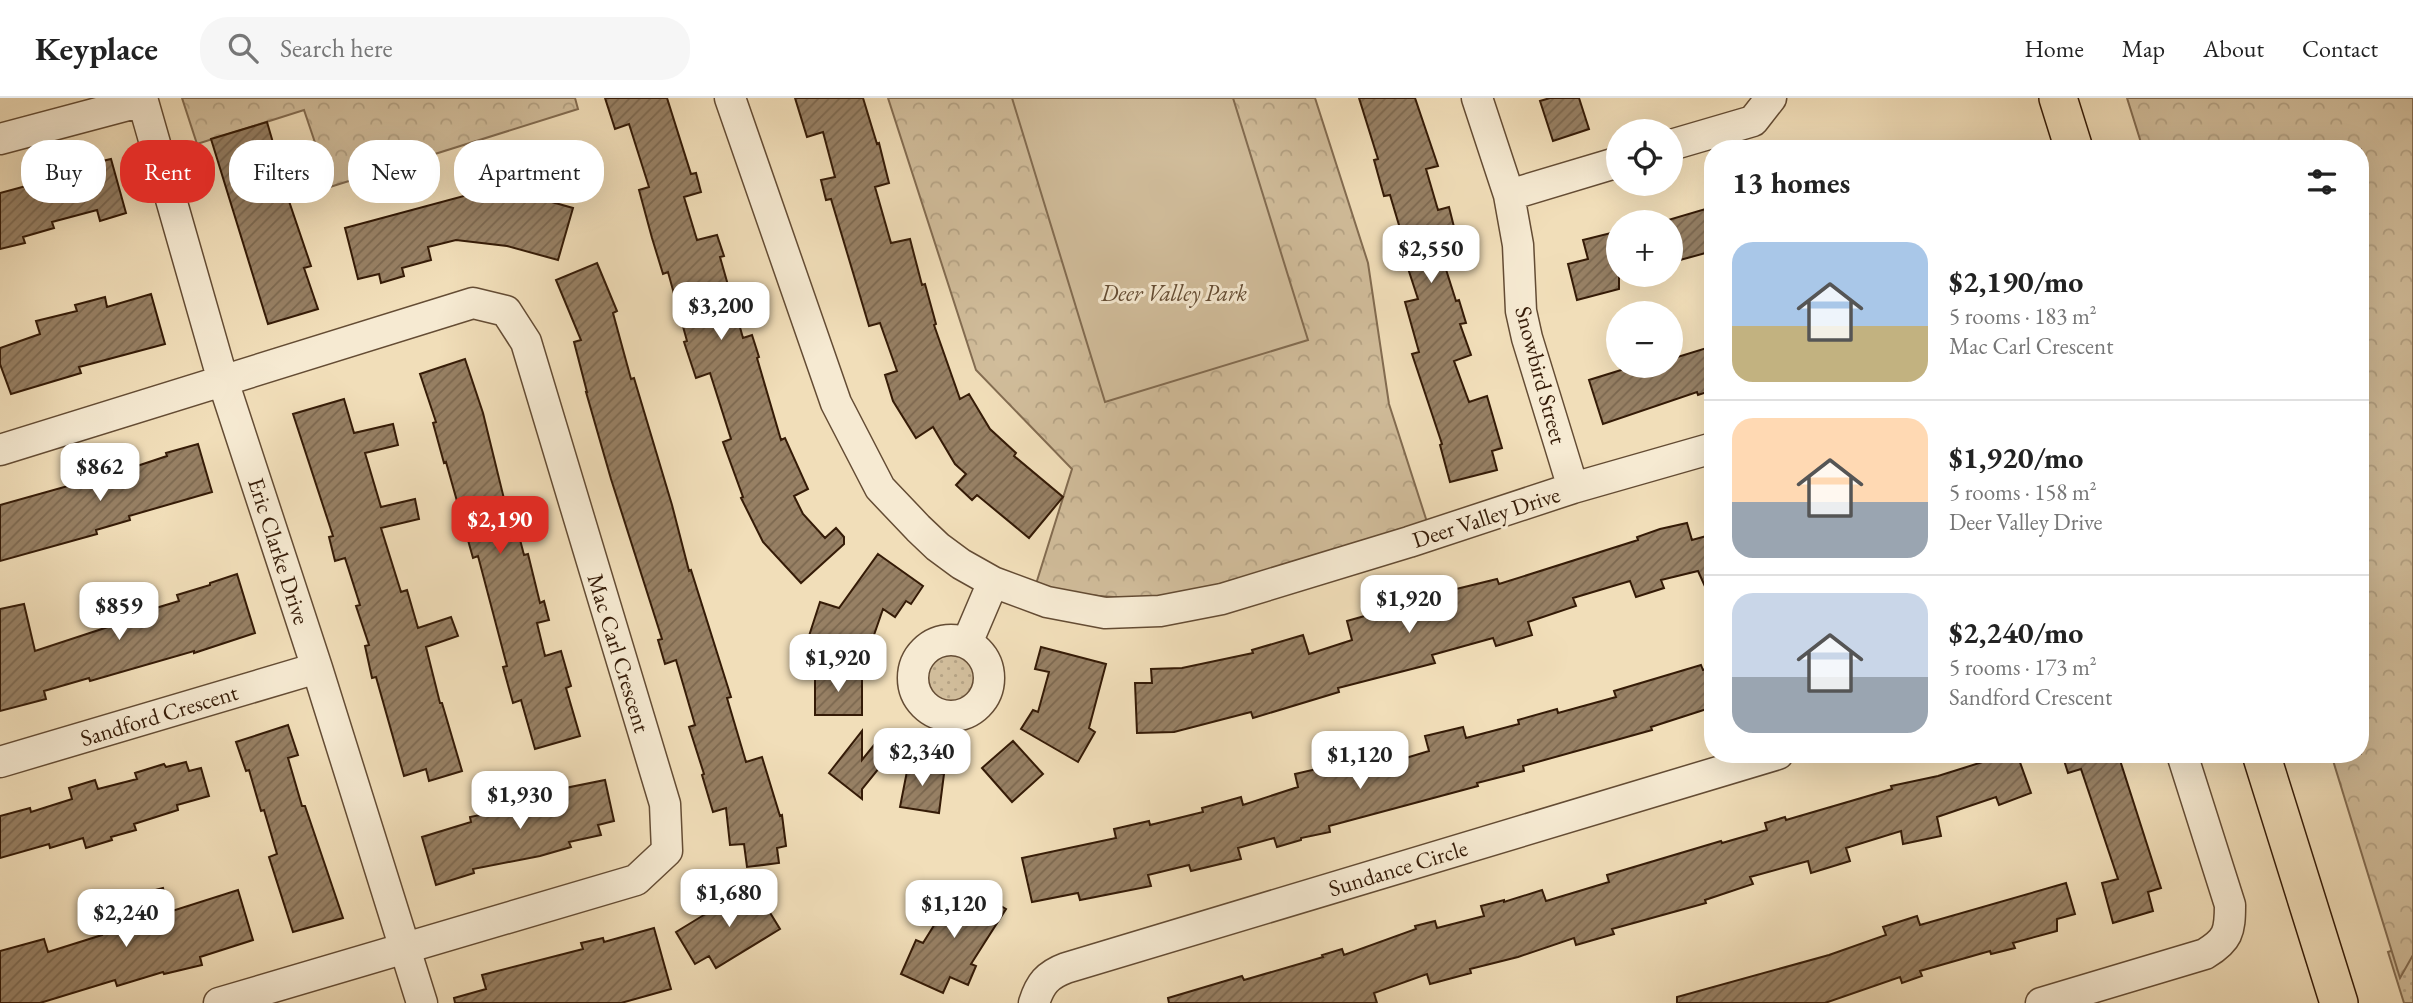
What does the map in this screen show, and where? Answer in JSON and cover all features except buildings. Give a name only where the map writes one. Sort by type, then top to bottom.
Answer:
[{"type":"main road","points":[[2058,98],[2071,140]]},
{"type":"main road","points":[[2264,763],[2339,1003]]},
{"type":"street","name":"Deer Valley Drive","points":[[730,98],[836,403],[880,488],[938,547],[961,564],[993,582],[1047,602],[1105,613],[1160,611],[1222,599],[1573,488],[1704,452]]},
{"type":"street","name":"Snowbird Street","points":[[1476,98],[1509,195],[1518,245],[1521,311],[1573,488]]},
{"type":"street","points":[[1683,141],[1753,121],[1771,98]]},
{"type":"street","points":[[0,139],[143,99]]},
{"type":"street","name":"Eric Clarke Drive","points":[[143,99],[223,381],[317,667],[422,1003]]},
{"type":"street","points":[[1509,195],[1606,166]]},
{"type":"street","name":"Mac Carl Crescent","points":[[0,450],[473,303],[506,311],[526,342],[665,804],[667,851],[636,880],[404,947]]},
{"type":"street","points":[[967,643],[993,582]]},
{"type":"street","name":"Sandford Crescent","points":[[0,762],[317,667]]},
{"type":"street","name":"Sundance Circle","points":[[1034,1003],[1038,989],[1046,978],[1066,968],[1748,763]]},
{"type":"street","points":[[2041,1003],[2205,954],[2221,944],[2230,925],[2230,905],[2185,763]]},
{"type":"street","points":[[219,1003],[404,947]]},
{"type":"green space","points":[[182,98],[575,98],[578,109],[479,140],[454,140],[454,148],[440,152],[440,140],[348,140],[348,181],[334,186],[334,140],[314,140],[304,110],[210,140],[196,140]]},
{"type":"green space","name":"Deer Valley Park","points":[[888,98],[1315,98],[1368,263],[1389,404],[1427,522],[1208,589],[1185,593],[1142,597],[1100,596],[1036,584],[1072,469],[976,370]]},
{"type":"green space","points":[[1012,98],[1233,98],[1308,340],[1105,402]]},
{"type":"green space","points":[[2127,98],[2413,98],[2413,955],[2400,978],[2334,763],[2369,763],[2369,140],[2140,140]]},
{"type":"green space","points":[[951,650],[962,652],[971,658],[977,667],[977,689],[971,698],[962,704],[951,706],[940,704],[931,698],[925,689],[923,678],[925,667],[931,658],[940,652]]},
{"type":"green space","points":[[2413,944],[2413,1003],[2404,1003],[2388,952]]}]
